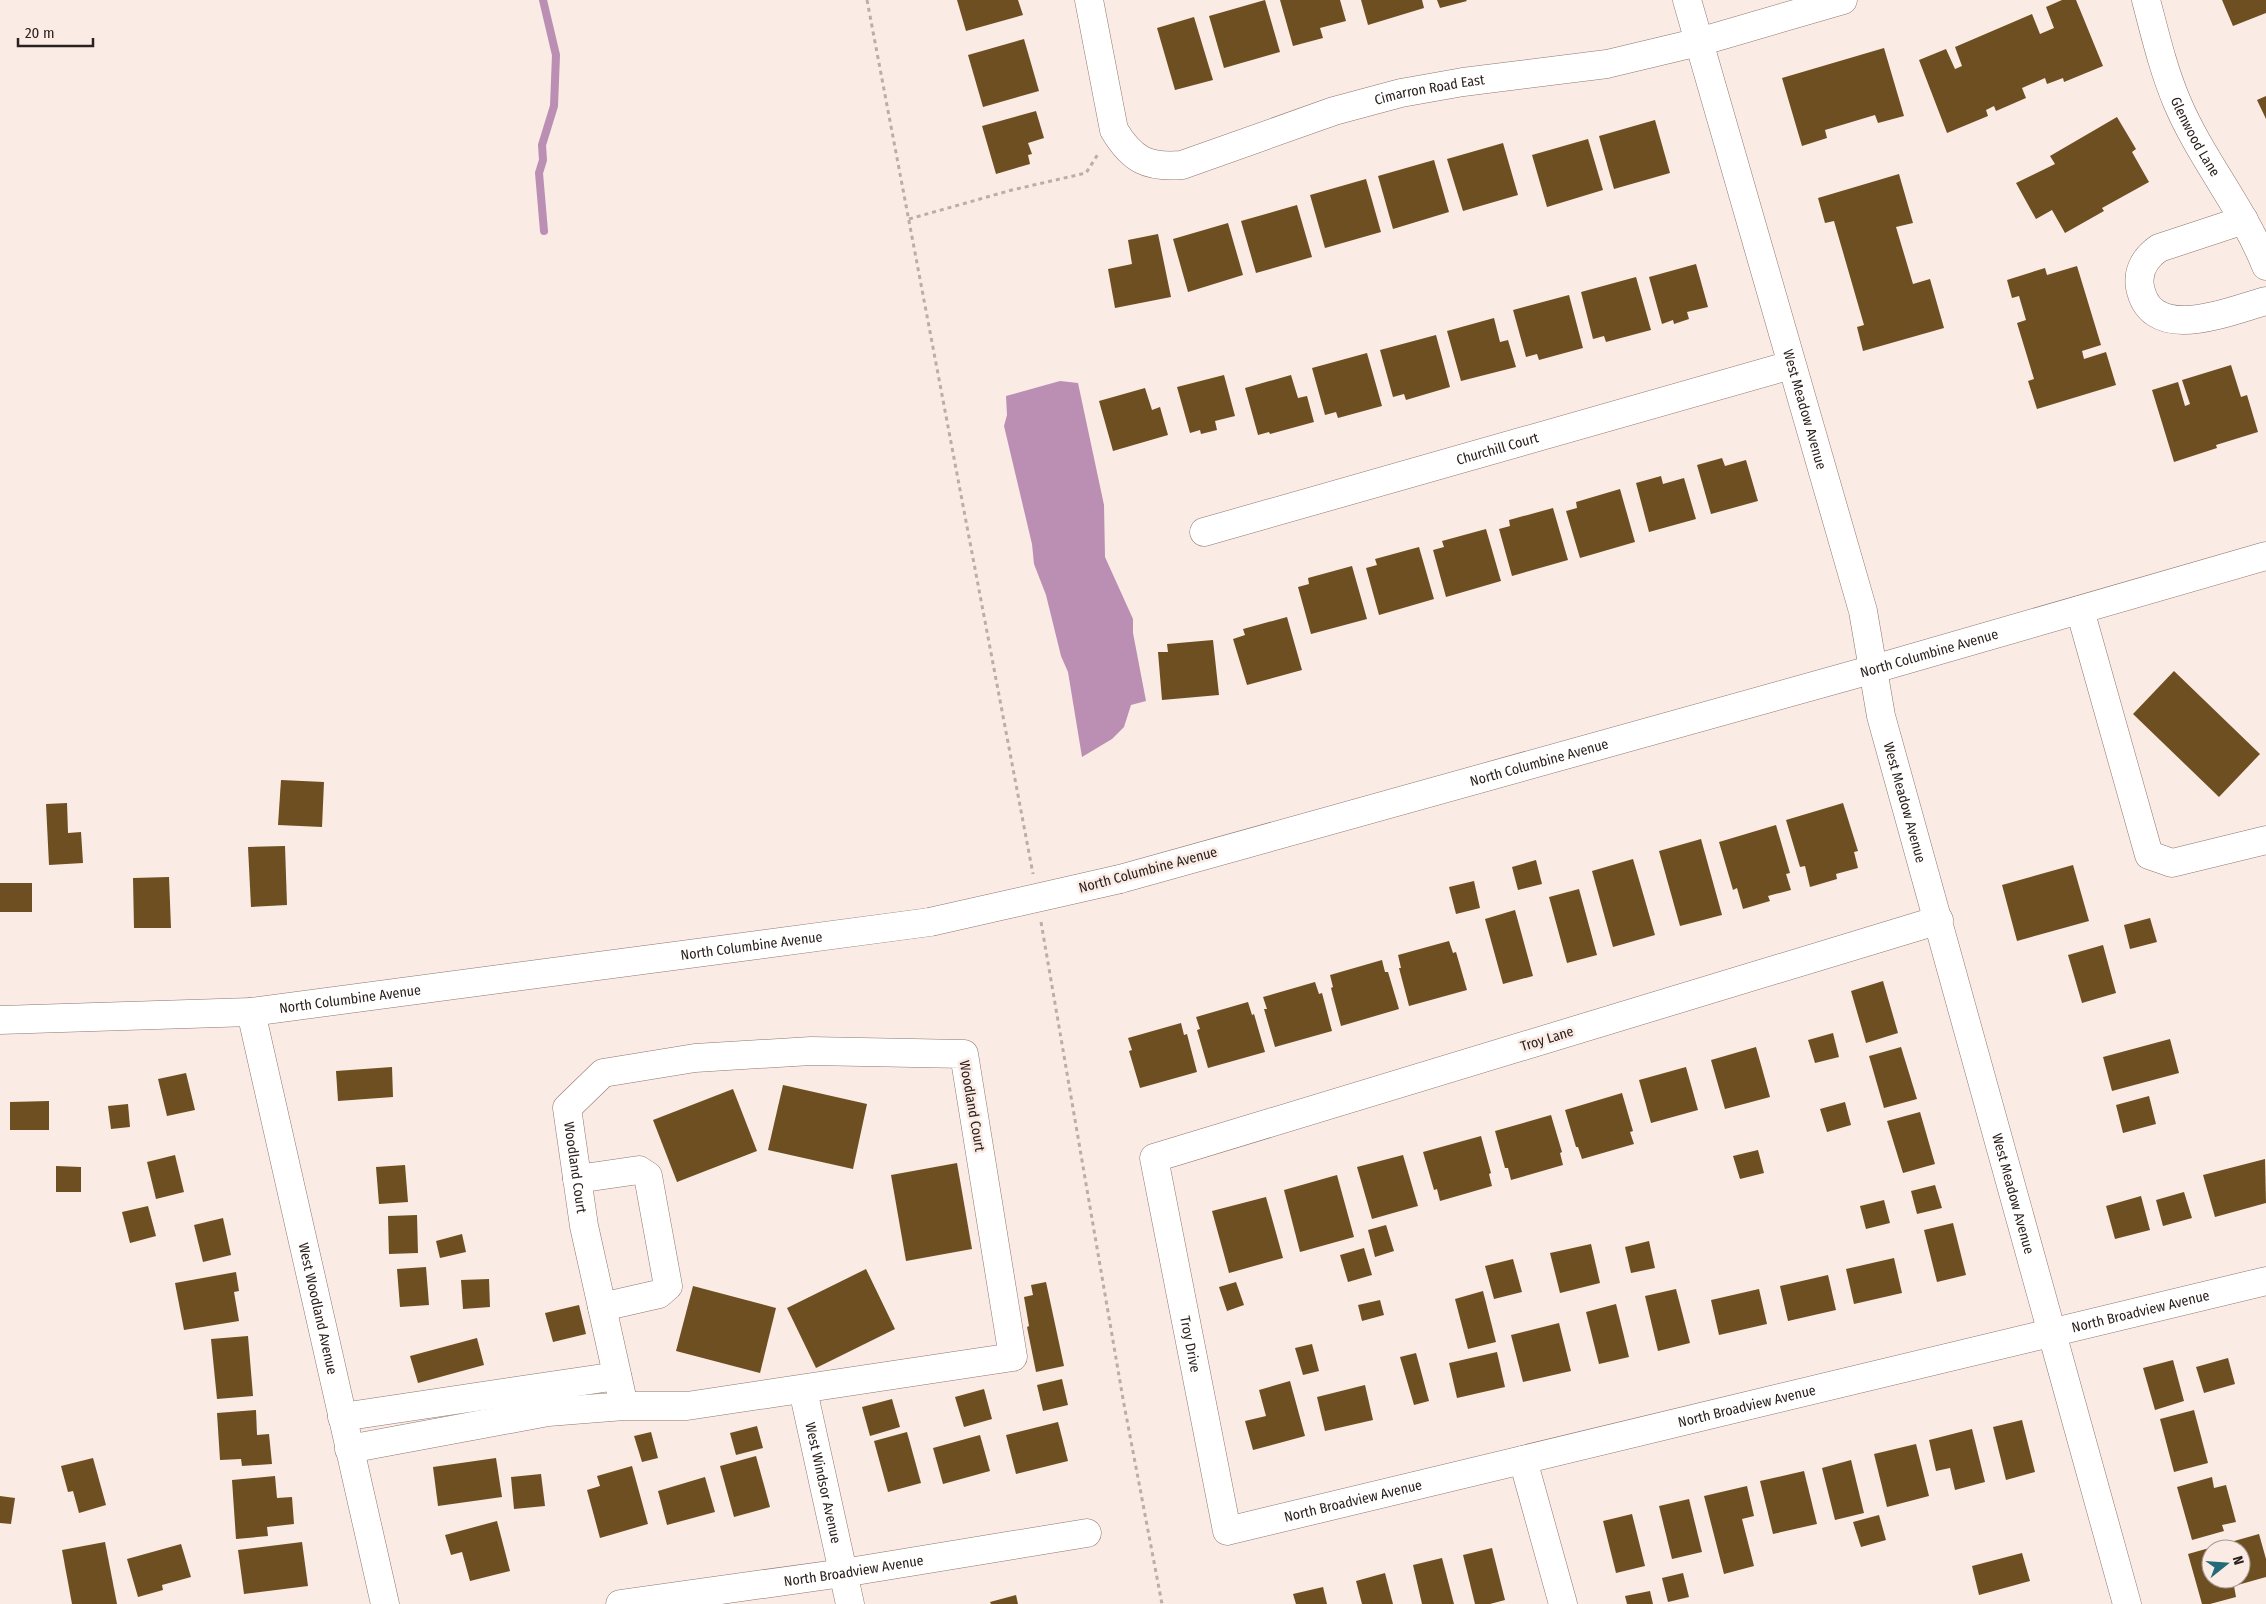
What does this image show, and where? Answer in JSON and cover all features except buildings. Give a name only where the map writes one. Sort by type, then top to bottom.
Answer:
[{"type":"street","name":"Cimarron Road East","points":[[1089,0],[1114,130],[1123,146],[1137,158],[1152,165],[1166,167],[1182,165],[1334,111],[1401,93],[1463,82],[1607,64],[1699,42],[1843,0]]},
{"type":"street","name":"West Meadow Avenue","points":[[1687,0],[1863,611],[1882,716],[2127,1604]]},
{"type":"street","name":"Glenwood Lane","points":[[2146,0],[2164,66],[2177,102],[2244,220],[2266,266]]},
{"type":"street","points":[[2244,220],[2159,248],[2150,254],[2140,274],[2143,297],[2148,307],[2156,314],[2163,318],[2177,320],[2206,318],[2266,301]]},
{"type":"street","name":"Churchill Court","points":[[1204,532],[1791,365]]},
{"type":"street","name":"North Columbine Avenue","points":[[0,1020],[251,1012],[930,922],[1120,879],[1874,670],[2266,556]]},
{"type":"street","points":[[2080,610],[2150,856],[2172,864],[2266,840]]},
{"type":"street","name":"Troy Lane","points":[[1154,1158],[1939,920]]},
{"type":"street","name":"West Woodland Avenue","points":[[251,1012],[385,1604]]},
{"type":"street","name":"Woodland Court","points":[[802,1052],[964,1054],[1013,1357],[687,1406],[624,1406],[602,1307],[584,1226],[567,1108],[603,1073],[695,1058],[802,1052]]},
{"type":"street","name":"Troy Drive","points":[[1154,1158],[1227,1531]]},
{"type":"street","points":[[577,1180],[639,1170],[648,1176],[668,1286],[659,1294],[602,1307]]},
{"type":"street","name":"North Broadview Avenue","points":[[1227,1531],[2266,1281]]},
{"type":"street","points":[[342,1417],[617,1376]]},
{"type":"street","name":"West Windsor Avenue","points":[[803,1390],[850,1604]]},
{"type":"street","points":[[349,1449],[548,1412],[624,1406]]},
{"type":"street","points":[[1523,1460],[1563,1604]]},
{"type":"street","name":"North Broadview Avenue","points":[[620,1604],[843,1573],[1087,1533]]},
{"type":"path","points":[[867,0],[1033,878]]},
{"type":"path","points":[[909,219],[1012,190],[1086,173],[1114,130]]},
{"type":"path","points":[[1040,917],[1121,1390],[1162,1604]]},
{"type":"shaded area","points":[[1060,381],[1078,383],[1104,505],[1105,557],[1133,619],[1133,633],[1146,701],[1131,705],[1124,727],[1112,739],[1082,757],[1068,672],[1061,656],[1046,595],[1034,564],[1032,544],[1004,426],[1007,415],[1006,396]]},
{"type":"waterway","points":[[543,0],[556,55],[554,106],[542,145],[543,160],[539,173],[544,231]]}]
